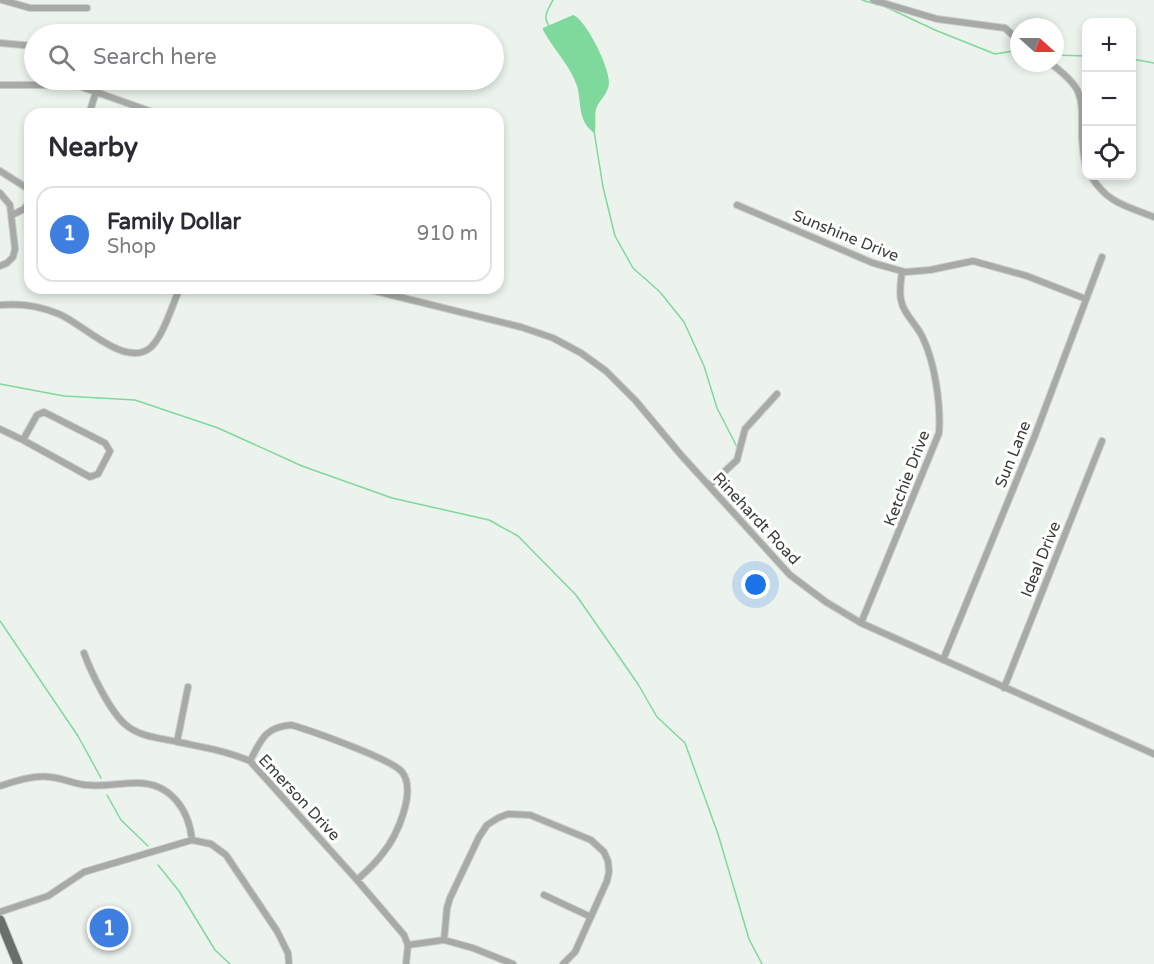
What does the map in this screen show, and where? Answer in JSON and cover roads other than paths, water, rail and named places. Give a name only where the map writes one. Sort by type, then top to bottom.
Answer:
[{"type":"main road","points":[[0,920],[18,964]]},
{"type":"street","points":[[2,0],[30,8],[87,8]]},
{"type":"street","points":[[873,0],[937,19],[1005,28],[1010,33]]},
{"type":"street","points":[[0,43],[24,45]]},
{"type":"street","points":[[1061,72],[1069,78],[1081,96],[1082,126]]},
{"type":"street","points":[[0,85],[24,85]]},
{"type":"street","points":[[89,90],[141,108]]},
{"type":"street","points":[[91,108],[96,92]]},
{"type":"street","points":[[0,171],[24,186]]},
{"type":"street","points":[[1094,180],[1113,201],[1154,217]]},
{"type":"street","points":[[0,193],[10,205],[15,249],[13,257],[0,266]]},
{"type":"street","name":"Sunshine Drive","points":[[737,205],[873,263],[902,272],[930,270],[973,261],[1027,276],[1086,299]]},
{"type":"street","points":[[12,215],[24,209]]},
{"type":"street","name":"Sun Lane","points":[[943,660],[1034,438],[1102,256]]},
{"type":"street","name":"Ketchie Drive","points":[[861,624],[939,433],[940,418],[930,358],[922,336],[900,299],[902,272]]},
{"type":"street","points":[[0,305],[20,304],[60,314],[117,349],[130,353],[144,351],[155,342],[177,294]]},
{"type":"street","name":"Rinehardt Road","points":[[387,294],[521,327],[553,338],[581,353],[606,371],[635,400],[709,486],[790,574],[826,602],[861,624],[1154,754]]},
{"type":"street","points":[[709,486],[737,460],[745,429],[777,394]]},
{"type":"street","points":[[0,429],[90,477],[98,474],[110,451],[105,443],[44,412],[37,415],[23,440]]},
{"type":"street","name":"Ideal Drive","points":[[1004,688],[1102,441]]},
{"type":"street","name":"Emerson Drive","points":[[84,653],[104,693],[124,724],[148,736],[225,752],[250,761],[394,922],[408,945]]},
{"type":"street","points":[[177,742],[188,687]]},
{"type":"street","points":[[250,761],[268,731],[291,724],[377,757],[399,768],[408,784],[405,809],[386,850],[357,880]]},
{"type":"street","points":[[0,786],[26,778],[49,777],[86,785],[139,783],[154,786],[171,794],[185,812],[191,827],[192,840]]},
{"type":"street","points":[[444,940],[447,908],[479,837],[487,825],[508,814],[530,815],[591,840],[604,852],[609,872],[575,952],[563,964]]},
{"type":"street","points":[[0,912],[48,896],[84,872],[192,840],[210,844],[226,855],[277,931],[288,953],[289,964]]},
{"type":"street","points":[[544,895],[591,917]]},
{"type":"street","points":[[406,964],[408,945],[444,940],[473,948],[513,964]]},
{"type":"waterway","points":[[549,26],[546,16],[553,0]]},
{"type":"waterway","points":[[862,0],[878,5]]},
{"type":"waterway","points":[[886,7],[995,54],[1010,52]]},
{"type":"waterway","points":[[1064,55],[1082,56]]},
{"type":"waterway","points":[[1136,60],[1154,63]]},
{"type":"waterway","points":[[594,131],[603,187],[615,236],[633,268],[660,292],[684,322],[704,366],[717,408],[737,447]]},
{"type":"waterway","points":[[0,384],[64,396],[135,400],[218,428],[302,466],[392,498],[489,520],[518,536],[576,595],[638,684],[657,717],[685,743],[718,834],[749,939],[762,964]]},
{"type":"waterway","points":[[0,621],[78,736],[101,778]]},
{"type":"waterway","points":[[107,795],[121,820],[148,846]]},
{"type":"waterway","points":[[158,865],[179,891],[215,950],[230,964]]},
{"type":"place","name":"Family Dollar","points":[[109,928]]}]
